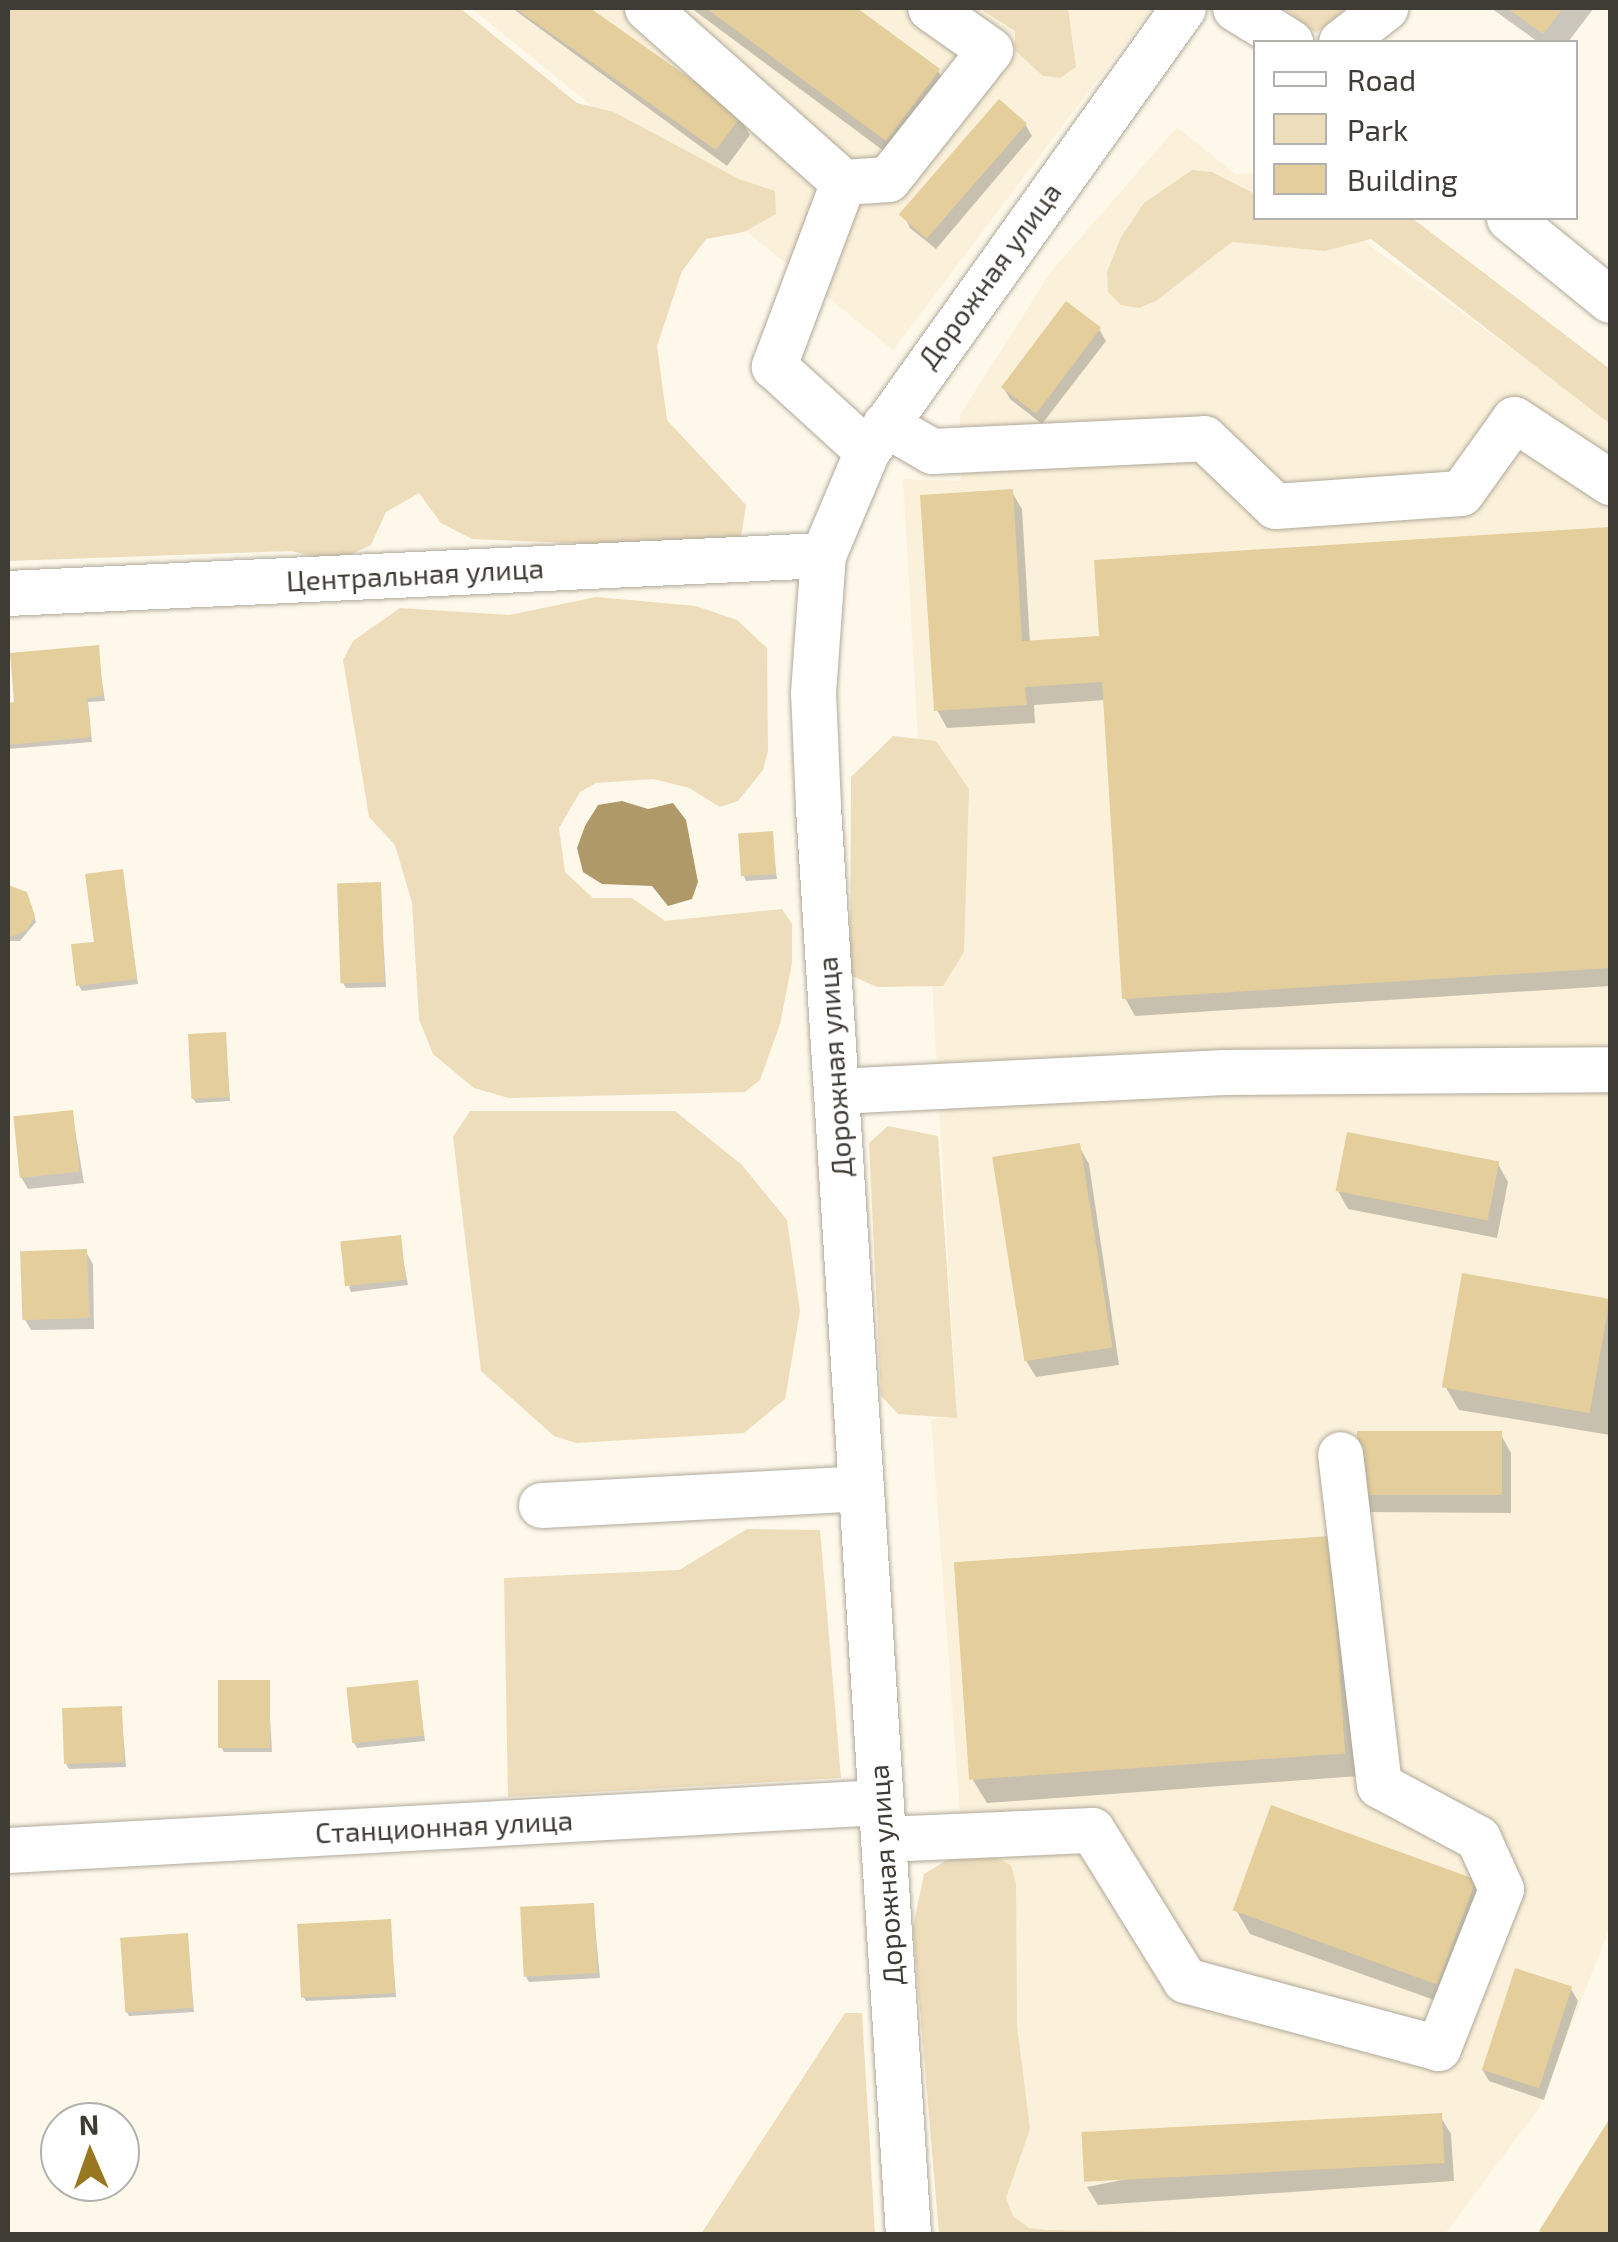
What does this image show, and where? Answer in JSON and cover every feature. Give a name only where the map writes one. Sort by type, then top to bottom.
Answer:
[{"type":"street","points":[[647,8],[842,182],[888,179],[990,50],[930,8]]},
{"type":"street","name":"Дорожная улица","points":[[908,2234],[813,693],[823,556],[876,437],[1183,8]]},
{"type":"street","points":[[1235,8],[1287,40]]},
{"type":"street","points":[[1344,40],[1385,8]]},
{"type":"street","points":[[842,182],[774,366],[876,437],[932,450],[1204,438],[1276,506],[1461,493],[1514,420],[1610,482]]},
{"type":"street","points":[[1512,220],[1610,300]]},
{"type":"street","name":"Центральная улица","points":[[8,594],[823,556]]},
{"type":"street","points":[[836,1091],[1224,1072],[1610,1069]]},
{"type":"street","name":"Станционная улица","points":[[8,1850],[882,1820],[1092,1830],[1185,1980],[1438,2048],[1501,1888],[1478,1838],[1378,1785],[1340,1454]]},
{"type":"street","points":[[541,1505],[861,1488]]},
{"type":"shaded area","points":[[471,8],[1152,8],[893,350]]},
{"type":"shaded area","points":[[1177,127],[1235,174],[1253,173],[1253,220],[1335,220],[1610,420],[1610,1927],[1539,2108],[1445,2234],[991,2234],[931,1419],[957,1417],[903,479],[961,481],[960,415],[1050,273]]},
{"type":"shaded area","points":[[622,801],[648,809],[673,803],[686,820],[698,882],[692,899],[668,906],[652,886],[602,884],[583,872],[577,848],[585,826],[598,805]]},
{"type":"green space","points":[[8,8],[460,8],[577,103],[614,112],[739,179],[775,191],[776,214],[744,232],[706,239],[682,271],[657,346],[667,420],[746,505],[740,543],[668,547],[472,539],[441,523],[419,493],[386,512],[371,545],[336,561],[291,551],[8,561]]},
{"type":"green space","points":[[979,8],[1068,8],[1076,67],[1060,78],[1043,76],[1015,50],[1015,31]]},
{"type":"green space","points":[[1283,8],[1347,8],[1316,33]]},
{"type":"green space","points":[[1192,170],[1212,172],[1253,193],[1253,220],[1415,220],[1610,369],[1610,424],[1371,239],[1325,251],[1232,242],[1156,301],[1139,308],[1121,305],[1108,292],[1107,272],[1121,237],[1144,203]]},
{"type":"green space","points":[[596,597],[696,606],[737,620],[767,648],[768,751],[763,770],[738,801],[720,807],[689,788],[653,779],[596,783],[580,792],[559,828],[565,872],[593,898],[632,898],[665,921],[782,909],[792,924],[792,963],[780,1024],[760,1080],[745,1092],[509,1098],[474,1088],[433,1054],[419,1019],[412,903],[395,845],[369,817],[343,660],[353,641],[400,608],[509,615]]},
{"type":"green space","points":[[893,736],[936,741],[969,789],[964,952],[943,986],[877,987],[850,975],[851,777]]},
{"type":"green space","points":[[470,1111],[675,1111],[742,1165],[787,1220],[800,1311],[785,1399],[744,1433],[576,1443],[554,1436],[481,1371],[453,1137]]},
{"type":"green space","points":[[888,1126],[938,1136],[957,1418],[898,1414],[881,1396],[869,1143]]},
{"type":"green space","points":[[747,1529],[820,1530],[841,1778],[508,1797],[504,1578],[679,1570]]},
{"type":"green space","points":[[987,1853],[1011,1865],[1016,1883],[1017,2026],[1030,2129],[1006,2198],[1013,2216],[1029,2228],[1048,2230],[1323,2234],[939,2234],[913,1927],[924,1874],[957,1854]]},
{"type":"green space","points":[[845,2013],[862,2013],[875,2234],[701,2234]]},
{"type":"building","points":[[515,8],[590,8],[742,115],[716,150]]},
{"type":"building","points":[[706,8],[857,8],[940,69],[886,141]]},
{"type":"building","points":[[1507,8],[1563,8],[1543,34]]},
{"type":"building","points":[[999,99],[1027,123],[927,239],[899,214]]},
{"type":"building","points":[[1066,301],[1101,327],[1036,414],[1001,387]]},
{"type":"building","points":[[1013,489],[1022,641],[1099,636],[1094,560],[1610,527],[1610,968],[1122,999],[1102,682],[1025,687],[1027,705],[934,711],[920,495]]},
{"type":"building","points":[[99,645],[103,696],[87,698],[91,737],[8,745],[8,703],[14,702],[10,653]]},
{"type":"building","points":[[773,831],[776,874],[741,876],[738,833]]},
{"type":"building","points":[[123,869],[137,979],[76,986],[71,944],[94,942],[85,874]]},
{"type":"building","points":[[381,882],[384,982],[341,983],[337,884]]},
{"type":"building","points":[[8,885],[27,892],[35,916],[27,930],[8,938]]},
{"type":"building","points":[[226,1032],[229,1097],[191,1099],[188,1034]]},
{"type":"building","points":[[73,1110],[79,1172],[20,1178],[13,1116]]},
{"type":"building","points":[[1347,1132],[1499,1162],[1488,1220],[1336,1191]]},
{"type":"building","points":[[1080,1143],[1112,1347],[1024,1361],[992,1157]]},
{"type":"building","points":[[401,1235],[406,1280],[345,1286],[340,1241]]},
{"type":"building","points":[[87,1249],[89,1318],[22,1320],[20,1251]]},
{"type":"building","points":[[1462,1273],[1610,1299],[1590,1413],[1442,1387]]},
{"type":"building","points":[[1357,1431],[1502,1431],[1502,1495],[1357,1495]]},
{"type":"building","points":[[1330,1536],[1345,1753],[969,1780],[954,1562]]},
{"type":"building","points":[[218,1680],[270,1680],[270,1748],[218,1748]]},
{"type":"building","points":[[418,1680],[424,1736],[352,1743],[346,1688]]},
{"type":"building","points":[[122,1706],[124,1762],[64,1764],[62,1708]]},
{"type":"building","points":[[1271,1805],[1476,1880],[1438,1985],[1233,1910]]},
{"type":"building","points":[[594,1903],[598,1973],[524,1977],[520,1907]]},
{"type":"building","points":[[391,1919],[395,1993],[301,1998],[297,1924]]},
{"type":"building","points":[[188,1933],[193,2008],[125,2013],[120,1938]]},
{"type":"building","points":[[1515,1968],[1572,1987],[1539,2088],[1482,2070]]},
{"type":"building","points":[[1442,2113],[1445,2163],[1084,2182],[1081,2132]]},
{"type":"building","points":[[1610,2118],[1610,2234],[1539,2231]]}]
